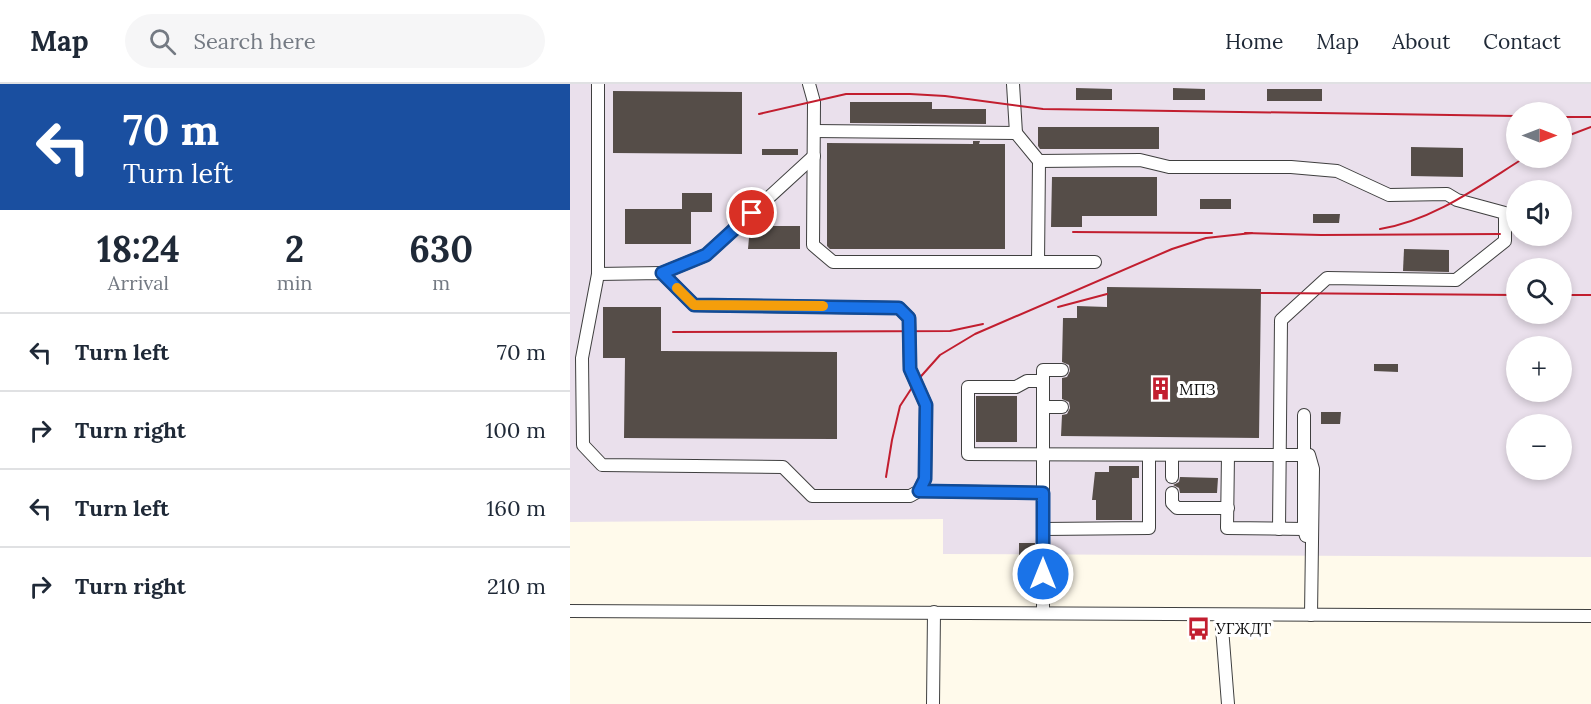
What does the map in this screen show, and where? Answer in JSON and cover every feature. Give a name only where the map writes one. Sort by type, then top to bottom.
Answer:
[{"type":"street","points":[[598,84],[598,274],[582,358],[583,445],[602,465],[783,467],[812,496],[910,496],[919,491],[1043,493]]},
{"type":"street","points":[[810,84],[814,102],[813,245],[833,262],[1095,262]]},
{"type":"street","points":[[1013,84],[1016,133],[1039,161],[1038,262]]},
{"type":"street","points":[[814,131],[1016,133]]},
{"type":"street","points":[[598,274],[662,273],[706,255],[814,156]]},
{"type":"street","points":[[1039,161],[1140,160],[1169,167],[1291,167],[1337,171],[1389,195],[1448,194],[1457,200],[1505,213],[1505,241],[1456,280],[1327,278],[1281,320],[1279,529]]},
{"type":"street","points":[[662,273],[694,305],[899,308],[909,318],[910,369],[926,405],[925,479],[919,491]]},
{"type":"street","points":[[1043,613],[1043,370],[1062,370]]},
{"type":"street","points":[[1043,381],[1027,381],[1016,387],[968,387],[968,454],[1309,455],[1313,469],[1311,615]]},
{"type":"street","points":[[1043,407],[1062,407]]},
{"type":"street","points":[[1304,415],[1304,529],[1312,560]]},
{"type":"street","points":[[1043,529],[1149,528],[1149,455]]},
{"type":"street","points":[[1172,455],[1172,477]]},
{"type":"street","points":[[1228,455],[1227,528],[1304,529]]},
{"type":"street","points":[[1172,493],[1172,503],[1177,508],[1228,508]]},
{"type":"street","points":[[570,611],[1591,616]]},
{"type":"street","points":[[933,704],[934,612]]},
{"type":"street","points":[[1221,615],[1228,704]]},
{"type":"shaded area","points":[[570,84],[1591,84],[1591,557],[943,554],[943,519],[570,522]]},
{"type":"building","points":[[1076,88],[1112,89],[1112,100],[1076,100]]},
{"type":"building","points":[[1173,88],[1205,89],[1205,100],[1173,100]]},
{"type":"building","points":[[1267,89],[1322,89],[1322,101],[1267,101]]},
{"type":"building","points":[[613,91],[742,92],[742,154],[613,153]]},
{"type":"building","points":[[850,102],[932,102],[932,109],[986,109],[986,124],[850,123]]},
{"type":"building","points":[[1038,127],[1159,127],[1159,149],[1040,149]]},
{"type":"building","points":[[973,141],[980,141],[979,144],[1005,144],[1005,249],[830,249],[827,246],[827,143],[973,144]]},
{"type":"building","points":[[1411,147],[1463,148],[1463,177],[1411,176]]},
{"type":"building","points":[[762,149],[798,149],[798,155],[762,155]]},
{"type":"building","points":[[1052,177],[1157,177],[1157,216],[1082,216],[1082,227],[1051,227]]},
{"type":"building","points":[[682,193],[712,193],[712,212],[691,212],[691,244],[625,244],[625,209],[682,209]]},
{"type":"building","points":[[1200,199],[1231,199],[1231,209],[1200,209]]},
{"type":"building","points":[[1313,214],[1340,214],[1339,223],[1313,223]]},
{"type":"building","points":[[750,226],[800,226],[800,249],[748,249]]},
{"type":"building","points":[[1404,249],[1449,250],[1449,272],[1403,271]]},
{"type":"building","name":"МПЗ","points":[[1107,287],[1261,289],[1259,438],[1061,436],[1062,415],[1067,414],[1070,408],[1069,402],[1062,399],[1062,378],[1067,377],[1070,371],[1069,365],[1062,362],[1063,318],[1077,318],[1077,306],[1107,307]]},
{"type":"building","points":[[603,307],[661,307],[661,351],[837,352],[837,439],[624,438],[625,358],[603,358]]},
{"type":"building","points":[[1374,364],[1398,364],[1398,372],[1374,371]]},
{"type":"building","points":[[976,396],[1017,396],[1017,442],[976,442]]},
{"type":"building","points":[[1321,412],[1341,412],[1340,424],[1321,424]]},
{"type":"building","points":[[1109,466],[1139,466],[1139,478],[1132,478],[1132,520],[1096,520],[1096,500],[1092,500],[1095,472],[1109,472]]},
{"type":"building","points":[[1180,477],[1218,478],[1217,493],[1180,493],[1179,488],[1173,485],[1179,482]]},
{"type":"building","points":[[1019,543],[1035,543],[1035,555],[1019,555]]},
{"type":"railway","points":[[759,114],[846,94],[910,94],[945,96],[1043,109],[1506,116]]},
{"type":"railway","points":[[1572,117],[1591,117]]},
{"type":"railway","points":[[1572,134],[1591,127]]},
{"type":"railway","points":[[1380,229],[1400,225],[1437,210],[1508,168]]},
{"type":"railway","points":[[1073,232],[1212,233]]},
{"type":"railway","points":[[1245,233],[1500,234]]},
{"type":"railway","points":[[886,477],[900,406],[915,383],[940,355],[975,334],[1172,249],[1206,238],[1252,233]]},
{"type":"railway","points":[[1261,293],[1506,295]]},
{"type":"railway","points":[[1058,307],[1107,294]]},
{"type":"railway","points":[[1572,295],[1591,295]]},
{"type":"railway","points":[[673,332],[950,331],[983,324]]},
{"type":"slow traffic","points":[[677,288],[694,305],[823,306]]},
{"type":"place","name":"МПЗ","points":[[1161,389]]},
{"type":"place","name":"УГЖДТ","points":[[1198,628]]},
{"type":"route","points":[[752,213],[706,255],[662,273],[694,305],[899,308],[909,318],[910,369],[926,405],[925,479],[919,491],[1043,493],[1043,574]]}]
